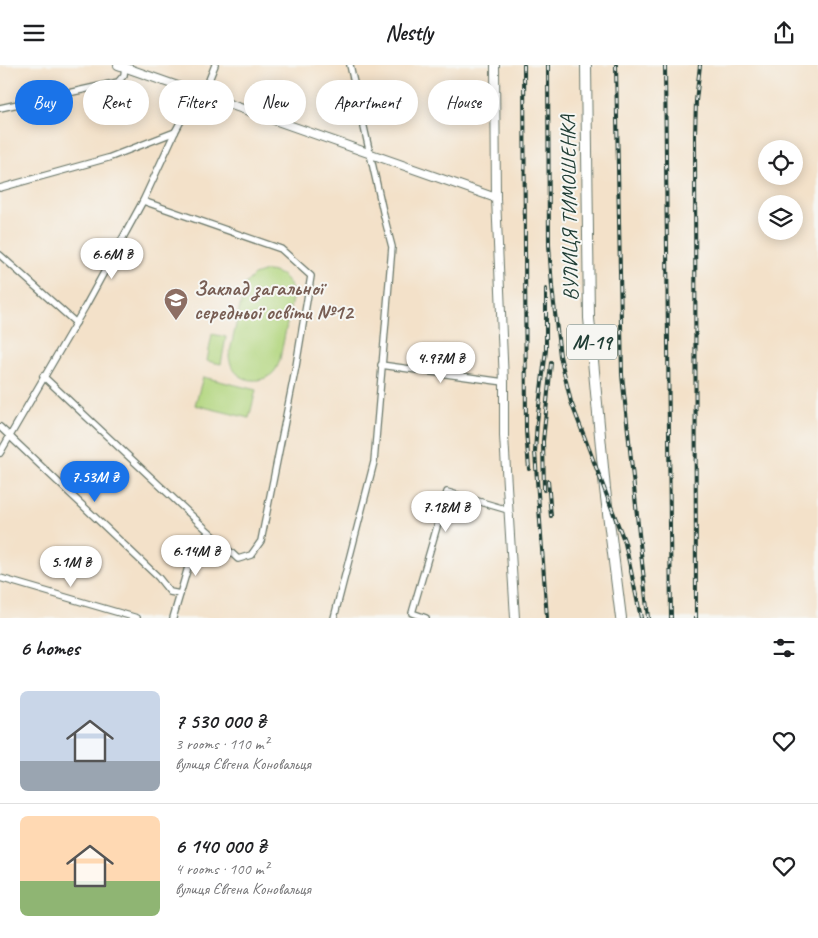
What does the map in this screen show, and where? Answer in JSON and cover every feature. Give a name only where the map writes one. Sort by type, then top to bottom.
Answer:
[{"type":"highway","name":"ВУЛИЦЯ ТИМОШЕНКА","points":[[586,65],[590,318],[606,489],[621,618]]},
{"type":"street","points":[[206,80],[214,65]]},
{"type":"street","points":[[334,618],[374,462],[392,247],[350,65]]},
{"type":"street","points":[[495,65],[496,198],[504,382],[504,437],[515,618]]},
{"type":"street","points":[[122,66],[160,80]]},
{"type":"street","points":[[0,108],[118,82],[124,75],[122,66]]},
{"type":"street","points":[[234,106],[496,198]]},
{"type":"street","points":[[0,453],[76,323],[143,201],[179,125]]},
{"type":"street","points":[[0,188],[108,158],[174,132]]},
{"type":"street","points":[[44,376],[238,559],[251,555],[261,541],[296,366],[311,276],[281,249],[143,201]]},
{"type":"street","points":[[0,255],[76,323]]},
{"type":"street","points":[[382,365],[504,382]]},
{"type":"street","points":[[0,427],[158,577],[170,592],[180,594]]},
{"type":"street","points":[[426,618],[412,613],[447,492],[508,510]]},
{"type":"street","points":[[173,618],[191,557],[195,548],[209,532]]},
{"type":"street","points":[[0,578],[137,618]]},
{"type":"green space","points":[[271,271],[284,277],[288,281],[293,294],[277,367],[267,377],[253,380],[236,372],[230,363],[229,356],[245,284],[254,275]]},
{"type":"green space","points":[[212,334],[226,337],[221,364],[207,361]]},
{"type":"green space","points":[[203,377],[256,390],[249,418],[195,405]]},
{"type":"railway","points":[[524,65],[526,431],[529,469]]},
{"type":"railway","points":[[548,65],[549,245],[560,356],[571,402],[625,543],[641,618]]},
{"type":"railway","points":[[616,65],[622,375],[648,618]]},
{"type":"railway","points":[[665,65],[671,618]]},
{"type":"railway","points":[[696,618],[695,135],[700,65]]},
{"type":"railway","points":[[546,289],[546,350],[535,452],[547,618]]},
{"type":"railway","points":[[544,490],[543,441],[551,363]]},
{"type":"railway","points":[[548,481],[551,516]]},
{"type":"place","name":"Заклад загальної середньої освіти №12","points":[[176,321]]}]
